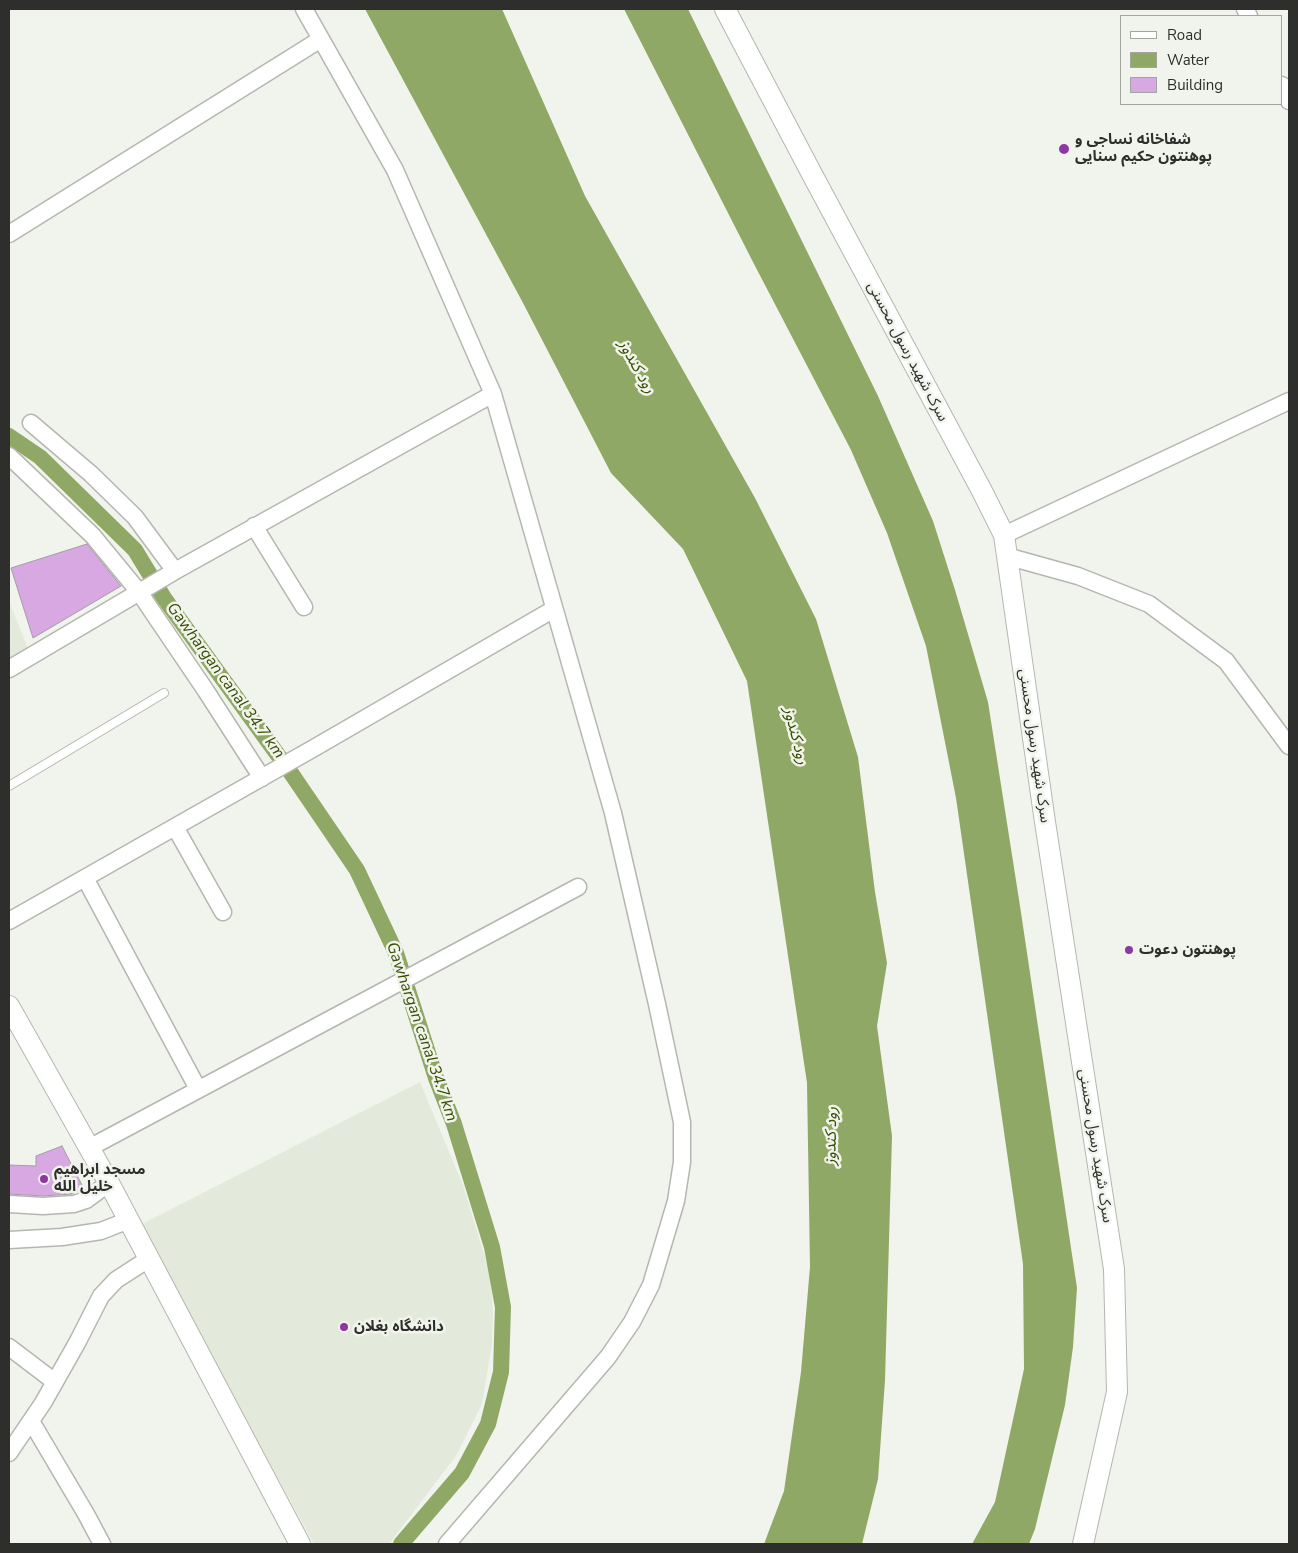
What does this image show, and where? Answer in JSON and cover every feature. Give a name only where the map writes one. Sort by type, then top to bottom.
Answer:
[{"type":"street","points":[[304,9],[395,170],[493,394],[613,813],[682,1122],[682,1162],[676,1201],[651,1285],[632,1322],[608,1357],[447,1544]]},
{"type":"street","name":"سرک شهید رسول محسنی","points":[[726,9],[1004,535],[1044,822],[1114,1269],[1118,1392],[1083,1544]]},
{"type":"street","points":[[9,234],[321,39]]},
{"type":"street","points":[[1283,87],[1289,101]]},
{"type":"street","points":[[9,668],[174,570],[493,394]]},
{"type":"street","points":[[1004,535],[1289,401]]},
{"type":"street","points":[[31,423],[91,474],[135,517],[174,570]]},
{"type":"street","points":[[9,456],[93,536],[139,592],[262,778]]},
{"type":"street","points":[[254,526],[304,607]]},
{"type":"street","points":[[1006,556],[1078,576],[1149,604],[1226,661],[1289,746]]},
{"type":"street","points":[[9,921],[262,778],[554,609]]},
{"type":"street","points":[[175,827],[223,912]]},
{"type":"street","points":[[85,878],[198,1089]]},
{"type":"street","points":[[89,1148],[578,887]]},
{"type":"street","points":[[9,1006],[150,1258],[300,1544]]},
{"type":"street","points":[[9,1204],[43,1206],[74,1204],[86,1200],[109,1183]]},
{"type":"street","points":[[9,1240],[62,1237],[101,1231],[129,1220]]},
{"type":"street","points":[[9,1453],[55,1382],[101,1296],[116,1280],[150,1258]]},
{"type":"street","points":[[9,1347],[55,1382]]},
{"type":"street","points":[[31,1421],[102,1544]]},
{"type":"lane","points":[[9,786],[164,694]]},
{"type":"shaded area","points":[[9,601],[29,651],[9,662]]},
{"type":"shaded area","name":"دانشگاه بغلان","points":[[420,1082],[463,1185],[490,1274],[493,1311],[492,1344],[482,1404],[456,1456],[389,1544],[314,1544],[140,1225]]},
{"type":"water","name":"رود کندوز","points":[[365,9],[502,9],[585,196],[755,498],[816,619],[858,757],[875,892],[887,963],[877,1026],[892,1136],[885,1380],[878,1479],[862,1544],[764,1544],[784,1491],[801,1372],[810,1267],[807,1083],[747,681],[683,549],[611,473],[523,303]]},
{"type":"water","points":[[624,9],[688,9],[878,396],[933,521],[988,702],[1077,1288],[1073,1347],[1065,1405],[1035,1529],[1029,1544],[972,1544],[995,1502],[1024,1369],[1023,1264],[956,798],[926,646],[887,533],[851,450]]},
{"type":"building","points":[[87,544],[121,586],[33,638],[11,568]]},
{"type":"building","name":"مسجد ابراهیم خلیل الله","points":[[62,1146],[84,1189],[72,1194],[43,1196],[9,1194],[9,1165],[36,1166],[36,1156]]},
{"type":"waterway","name":"Gawhargan canal 34.7 km","points":[[9,436],[40,457],[135,550],[164,598],[291,773],[357,870],[396,953],[436,1078],[454,1124],[492,1247],[503,1307],[501,1372],[488,1424],[462,1473],[401,1544]]},
{"type":"place","name":"شفاخانه نساجی و پوهنتون حکیم سنایی","points":[[1064,149]]},
{"type":"place","name":"پوهنتون دعوت","points":[[1129,950]]},
{"type":"place","name":"مسجد ابراهیم خلیل الله","points":[[44,1179]]},
{"type":"place","name":"دانشگاه بغلان","points":[[344,1327]]}]
